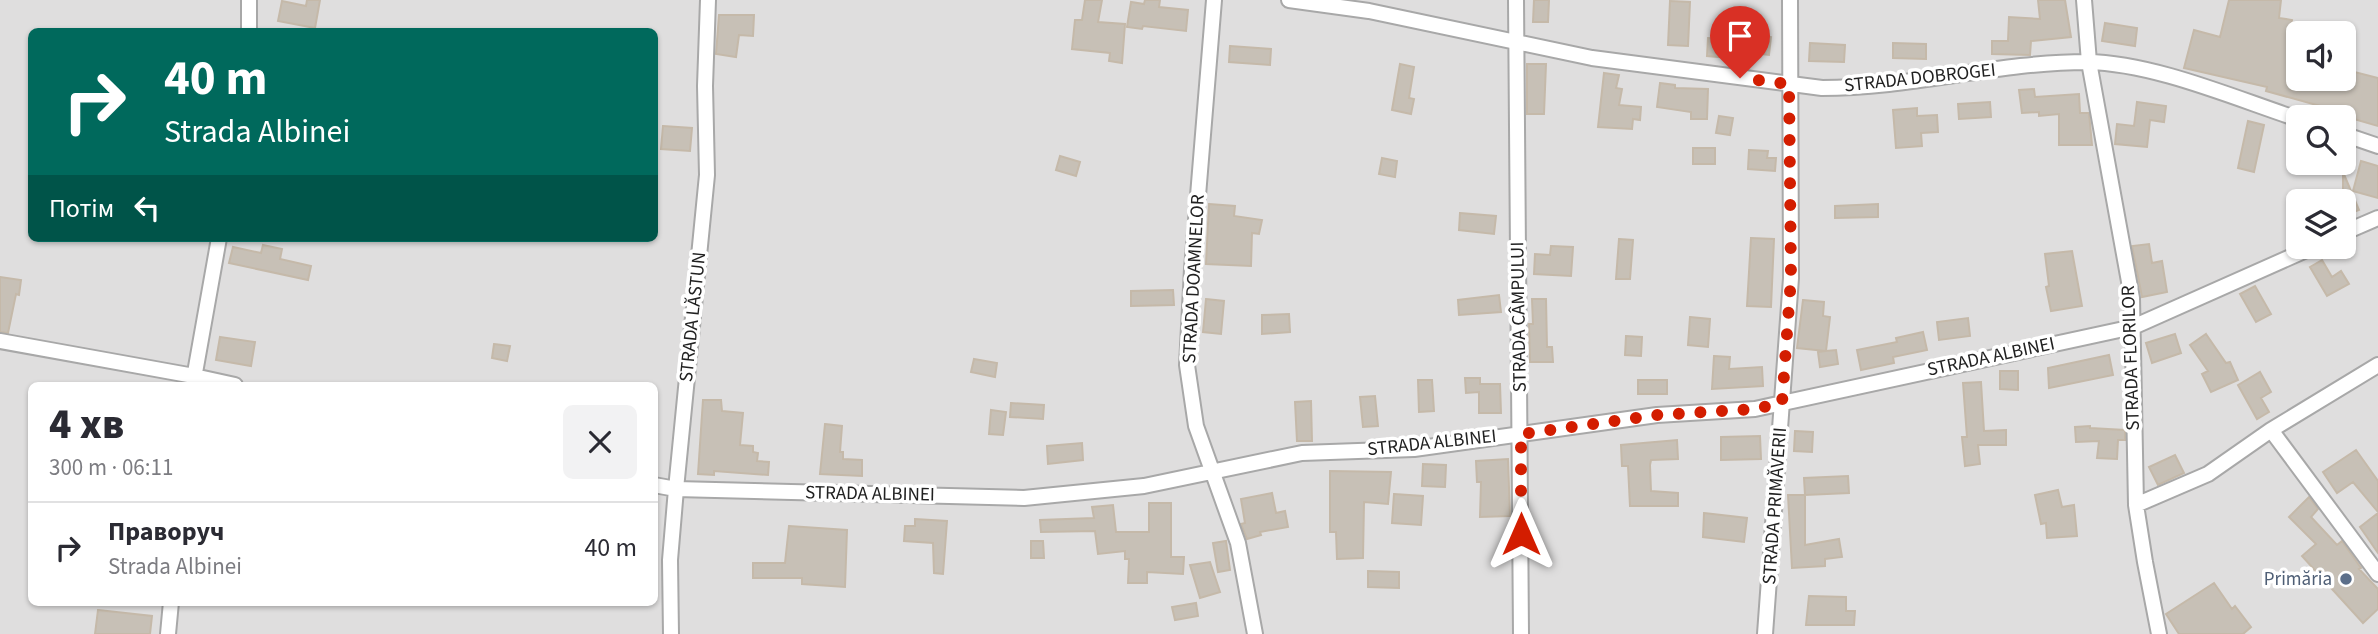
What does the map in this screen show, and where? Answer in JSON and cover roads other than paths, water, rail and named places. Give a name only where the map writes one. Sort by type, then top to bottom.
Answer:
[{"type":"street","points":[[249,0],[249,28]]},
{"type":"street","name":"STRADA LĂSTUN","points":[[671,634],[670,560],[707,175],[705,86],[708,0]]},
{"type":"street","name":"STRADA DOAMNELOR","points":[[1214,0],[1192,269],[1187,366],[1196,426],[1238,543],[1255,634]]},
{"type":"street","name":"STRADA DOBROGEI","points":[[1289,0],[1369,11],[1592,58],[1822,88],[1859,88],[2036,65],[2089,62],[2131,67],[2168,76],[2286,115]]},
{"type":"street","name":"STRADA CÂMPULUI","points":[[1516,0],[1521,634]]},
{"type":"street","name":"STRADA PRIMĂVERII","points":[[1765,634],[1791,278],[1790,0]]},
{"type":"street","name":"STRADA FLORILOR","points":[[2084,0],[2089,62],[2132,298],[2137,505],[2144,562],[2159,634]]},
{"type":"street","points":[[2356,138],[2378,146]]},
{"type":"street","points":[[2356,227],[2378,218]]},
{"type":"street","points":[[0,341],[193,380],[218,242]]},
{"type":"street","name":"STRADA ALBINEI","points":[[658,486],[676,489],[1024,498],[1144,486],[1302,453],[1414,449],[1657,415],[1755,409],[2133,327],[2286,259]]},
{"type":"street","points":[[2137,505],[2208,474],[2271,430],[2378,365]]},
{"type":"street","points":[[2271,430],[2378,574]]},
{"type":"street","points":[[168,634],[172,606]]},
{"type":"place","name":"Primăria","points":[[2346,579]]}]
